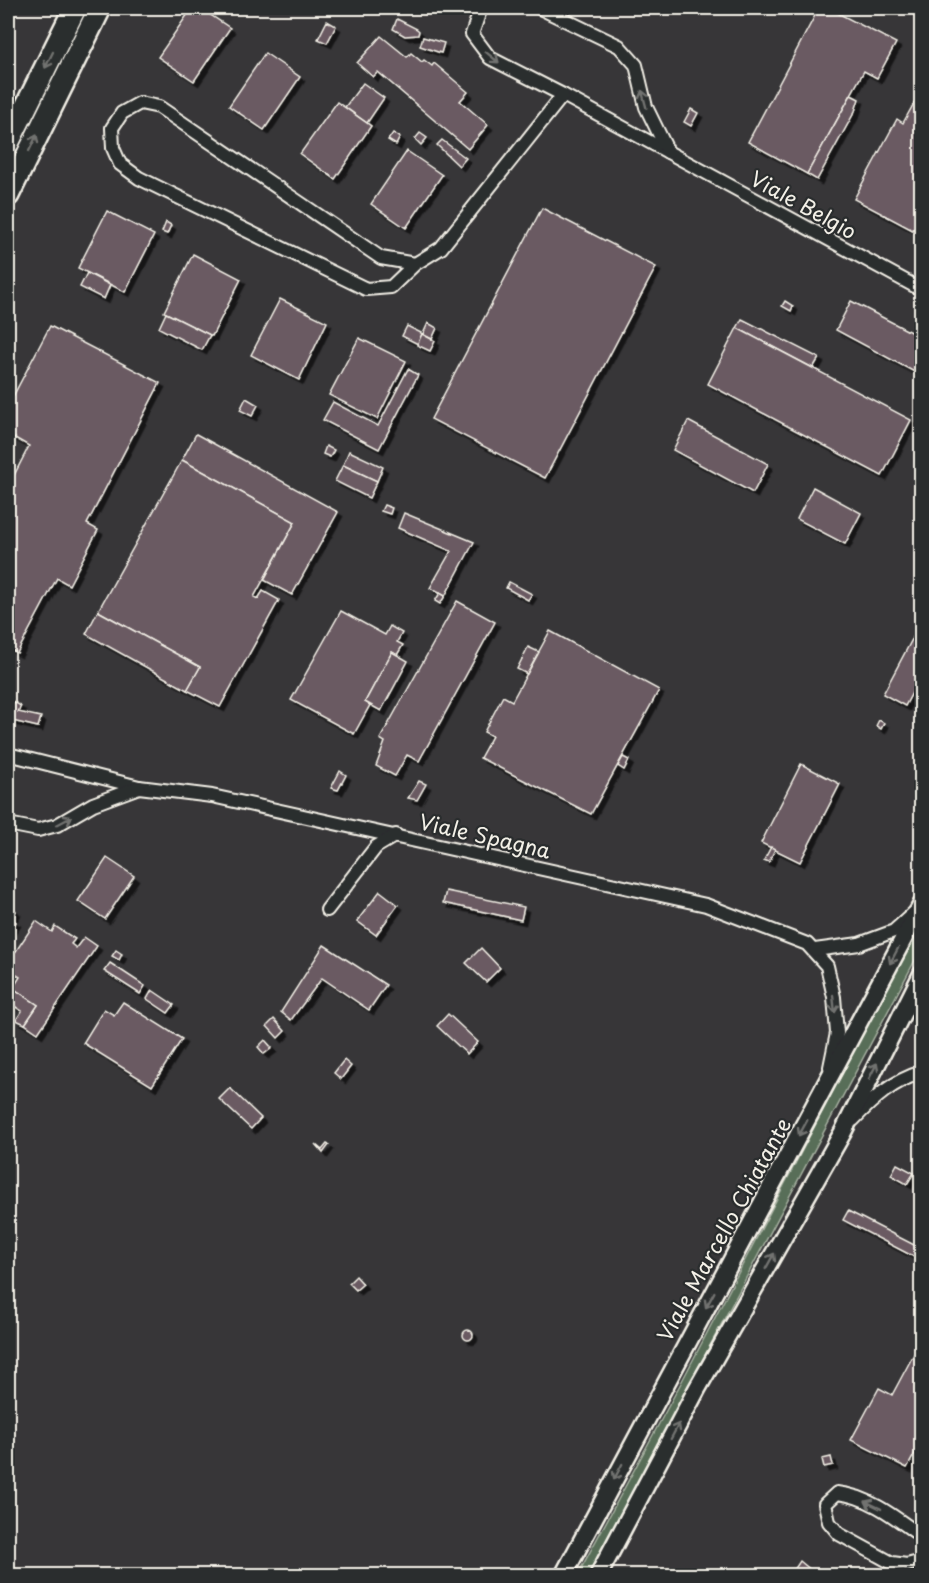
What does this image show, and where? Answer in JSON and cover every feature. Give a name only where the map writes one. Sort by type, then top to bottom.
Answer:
[{"type":"highway","points":[[8,143],[75,8]]},
{"type":"highway","points":[[8,195],[100,8]]},
{"type":"street","name":"Viale Belgio","points":[[481,8],[472,34],[490,58],[563,95],[921,290]]},
{"type":"street","points":[[540,8],[619,46],[636,65],[646,106],[668,152]]},
{"type":"street","points":[[415,264],[394,263],[381,258],[159,107],[140,103],[122,113],[112,128],[113,148],[120,164],[139,178],[366,289],[391,287],[415,264],[441,248],[563,95]]},
{"type":"street","name":"Viale Spagna","points":[[8,754],[139,787],[212,796],[706,905],[807,944],[814,950]]},
{"type":"street","name":"Viale Spagna","points":[[8,824],[38,830],[47,828],[93,804],[139,787]]},
{"type":"street","points":[[327,910],[376,847],[396,835]]},
{"type":"street","points":[[814,950],[859,944],[894,931],[921,906]]},
{"type":"street","name":"Viale Marcello Chiatante","points":[[563,1575],[921,906]]},
{"type":"street","points":[[814,950],[827,966],[834,997],[837,1033],[827,1085]]},
{"type":"street","points":[[598,1575],[697,1389],[843,1132],[921,974]]},
{"type":"street","points":[[843,1132],[870,1101],[897,1080],[921,1072]]},
{"type":"street","points":[[921,1537],[882,1509],[853,1495],[837,1493],[825,1504],[829,1522],[839,1534],[892,1563],[907,1565],[921,1561]]},
{"type":"green space","points":[[921,922],[921,949],[588,1575],[577,1576],[682,1381]]},
{"type":"building","points":[[192,8],[200,8],[230,28],[194,81],[158,57]]},
{"type":"building","points":[[819,8],[828,8],[896,43],[877,78],[864,71],[807,174],[748,142]]},
{"type":"building","points":[[397,19],[417,29],[418,35],[405,36],[393,29]]},
{"type":"building","points":[[327,21],[336,26],[327,43],[318,39]]},
{"type":"building","points":[[381,36],[407,57],[411,53],[422,62],[424,60],[432,66],[434,63],[468,92],[460,101],[488,125],[468,149],[378,72],[373,77],[357,63]]},
{"type":"building","points":[[423,37],[444,43],[441,53],[420,46]]},
{"type":"building","points":[[265,53],[300,77],[264,130],[229,106]]},
{"type":"building","points":[[363,83],[384,98],[367,123],[345,107]]},
{"type":"building","points":[[922,89],[922,235],[854,199],[897,119],[903,123]]},
{"type":"building","points":[[851,95],[859,99],[855,111],[817,180],[807,174]]},
{"type":"building","points":[[337,102],[371,126],[335,179],[300,154]]},
{"type":"building","points":[[691,109],[698,113],[691,126],[684,122]]},
{"type":"building","points":[[393,133],[400,137],[396,145],[388,140]]},
{"type":"building","points":[[420,133],[427,138],[421,145],[415,139]]},
{"type":"building","points":[[442,140],[466,158],[459,166],[437,145]]},
{"type":"building","points":[[407,151],[442,175],[406,228],[371,204]]},
{"type":"building","points":[[542,208],[656,267],[545,478],[431,419]]},
{"type":"building","points":[[107,211],[154,235],[125,292],[78,268]]},
{"type":"building","points":[[166,222],[171,225],[167,234],[162,232]]},
{"type":"building","points":[[193,254],[241,279],[212,336],[164,312]]},
{"type":"building","points":[[87,273],[110,285],[104,299],[80,287]]},
{"type":"building","points":[[280,299],[327,322],[299,380],[251,355]]},
{"type":"building","points":[[785,301],[793,306],[791,311],[782,306]]},
{"type":"building","points":[[851,301],[922,338],[922,376],[836,330]]},
{"type":"building","points":[[166,313],[210,335],[202,350],[159,328]]},
{"type":"building","points":[[742,319],[819,358],[813,368],[737,328]]},
{"type":"building","points":[[428,323],[437,328],[432,339],[422,334],[418,344],[402,336],[407,326],[423,334]]},
{"type":"building","points":[[50,326],[160,383],[87,524],[98,530],[69,585],[57,578],[17,653],[8,648],[8,487],[29,446],[8,434],[8,406]]},
{"type":"building","points":[[737,328],[911,420],[882,476],[708,384]]},
{"type":"building","points":[[422,334],[435,341],[430,351],[417,345]]},
{"type":"building","points":[[359,338],[406,361],[377,419],[329,395]]},
{"type":"building","points":[[408,369],[418,375],[379,449],[323,420],[333,402],[378,426]]},
{"type":"building","points":[[246,398],[258,405],[252,416],[240,410]]},
{"type":"building","points":[[688,421],[768,464],[753,493],[673,450]]},
{"type":"building","points":[[196,434],[338,512],[292,595],[264,580],[295,522],[182,460]]},
{"type":"building","points":[[326,446],[334,450],[330,457],[323,454]]},
{"type":"building","points":[[349,451],[383,467],[377,481],[343,465]]},
{"type":"building","points":[[182,460],[295,522],[254,597],[258,599],[263,591],[279,600],[220,707],[187,690],[200,667],[98,611]]},
{"type":"building","points":[[343,465],[377,481],[369,498],[335,481]]},
{"type":"building","points":[[813,487],[861,513],[845,544],[797,519]]},
{"type":"building","points":[[384,505],[392,508],[390,514],[381,511]]},
{"type":"building","points":[[404,513],[474,542],[445,596],[430,588],[451,551],[398,528]]},
{"type":"building","points":[[509,582],[532,594],[528,600],[506,588]]},
{"type":"building","points":[[440,593],[445,596],[440,604],[435,601]]},
{"type":"building","points":[[457,601],[495,622],[419,761],[407,755],[395,776],[376,766],[385,742],[380,739]]},
{"type":"building","points":[[98,611],[200,667],[187,690],[86,634]]},
{"type":"building","points":[[341,611],[385,635],[390,626],[402,633],[397,642],[403,645],[397,655],[392,652],[365,702],[370,705],[354,734],[291,700]]},
{"type":"building","points":[[550,631],[659,690],[591,814],[480,758],[492,736],[484,732],[503,696],[512,701]]},
{"type":"building","points":[[916,632],[922,634],[922,674],[905,706],[883,694]]},
{"type":"building","points":[[528,647],[539,652],[527,674],[517,669]]},
{"type":"building","points":[[392,652],[408,661],[381,711],[365,702]]},
{"type":"building","points":[[12,701],[21,706],[18,712],[41,717],[38,727],[8,720],[8,710]]},
{"type":"building","points":[[879,720],[884,723],[881,729],[876,726]]},
{"type":"building","points":[[623,757],[629,760],[624,770],[618,766]]},
{"type":"building","points":[[801,764],[840,784],[800,862],[761,843]]},
{"type":"building","points":[[340,771],[346,775],[338,790],[331,788]]},
{"type":"building","points":[[419,781],[426,784],[417,800],[408,798]]},
{"type":"building","points":[[771,847],[775,849],[769,862],[764,860]]},
{"type":"building","points":[[107,858],[134,876],[105,919],[78,901]]},
{"type":"building","points":[[380,891],[398,905],[376,935],[357,921]]},
{"type":"building","points":[[446,891],[524,907],[521,920],[443,903]]},
{"type":"building","points":[[12,907],[16,911],[11,919],[8,914]]},
{"type":"building","points":[[8,917],[16,922],[8,934]]},
{"type":"building","points":[[36,921],[52,932],[55,926],[75,939],[71,944],[76,948],[84,937],[97,946],[38,1033],[25,1024],[38,1005],[13,988],[20,977],[8,969],[8,963]]},
{"type":"building","points":[[324,945],[386,985],[369,1010],[322,978],[291,1020],[281,1012]]},
{"type":"building","points":[[481,948],[500,968],[486,982],[466,963]]},
{"type":"building","points":[[116,950],[122,954],[119,960],[112,956]]},
{"type":"building","points":[[110,963],[145,986],[140,994],[104,971]]},
{"type":"building","points":[[8,985],[38,1005],[25,1024],[16,1020],[22,1011],[8,1002]]},
{"type":"building","points":[[152,990],[174,1005],[168,1013],[147,999]]},
{"type":"building","points":[[123,1002],[182,1039],[152,1086],[83,1043],[104,1009],[114,1015]]},
{"type":"building","points":[[448,1014],[478,1042],[467,1054],[437,1026]]},
{"type":"building","points":[[274,1019],[285,1031],[278,1038],[267,1026]]},
{"type":"building","points":[[265,1040],[272,1048],[264,1054],[258,1047]]},
{"type":"building","points":[[344,1060],[351,1066],[341,1079],[334,1073]]},
{"type":"building","points":[[230,1088],[261,1118],[251,1129],[219,1099]]},
{"type":"building","points":[[315,1144],[322,1150],[327,1144],[329,1145],[323,1153]]},
{"type":"building","points":[[897,1164],[914,1173],[907,1184],[891,1175]]},
{"type":"building","points":[[848,1211],[922,1249],[922,1261],[843,1220]]},
{"type":"building","points":[[356,1276],[363,1284],[356,1290],[349,1283]]},
{"type":"building","points":[[468,1330],[473,1335],[468,1340],[463,1335]]},
{"type":"building","points":[[922,1339],[922,1440],[907,1468],[851,1440],[879,1388],[892,1395]]},
{"type":"building","points":[[831,1457],[833,1465],[824,1467],[822,1459]]},
{"type":"building","points":[[800,1561],[818,1576],[790,1576]]}]
